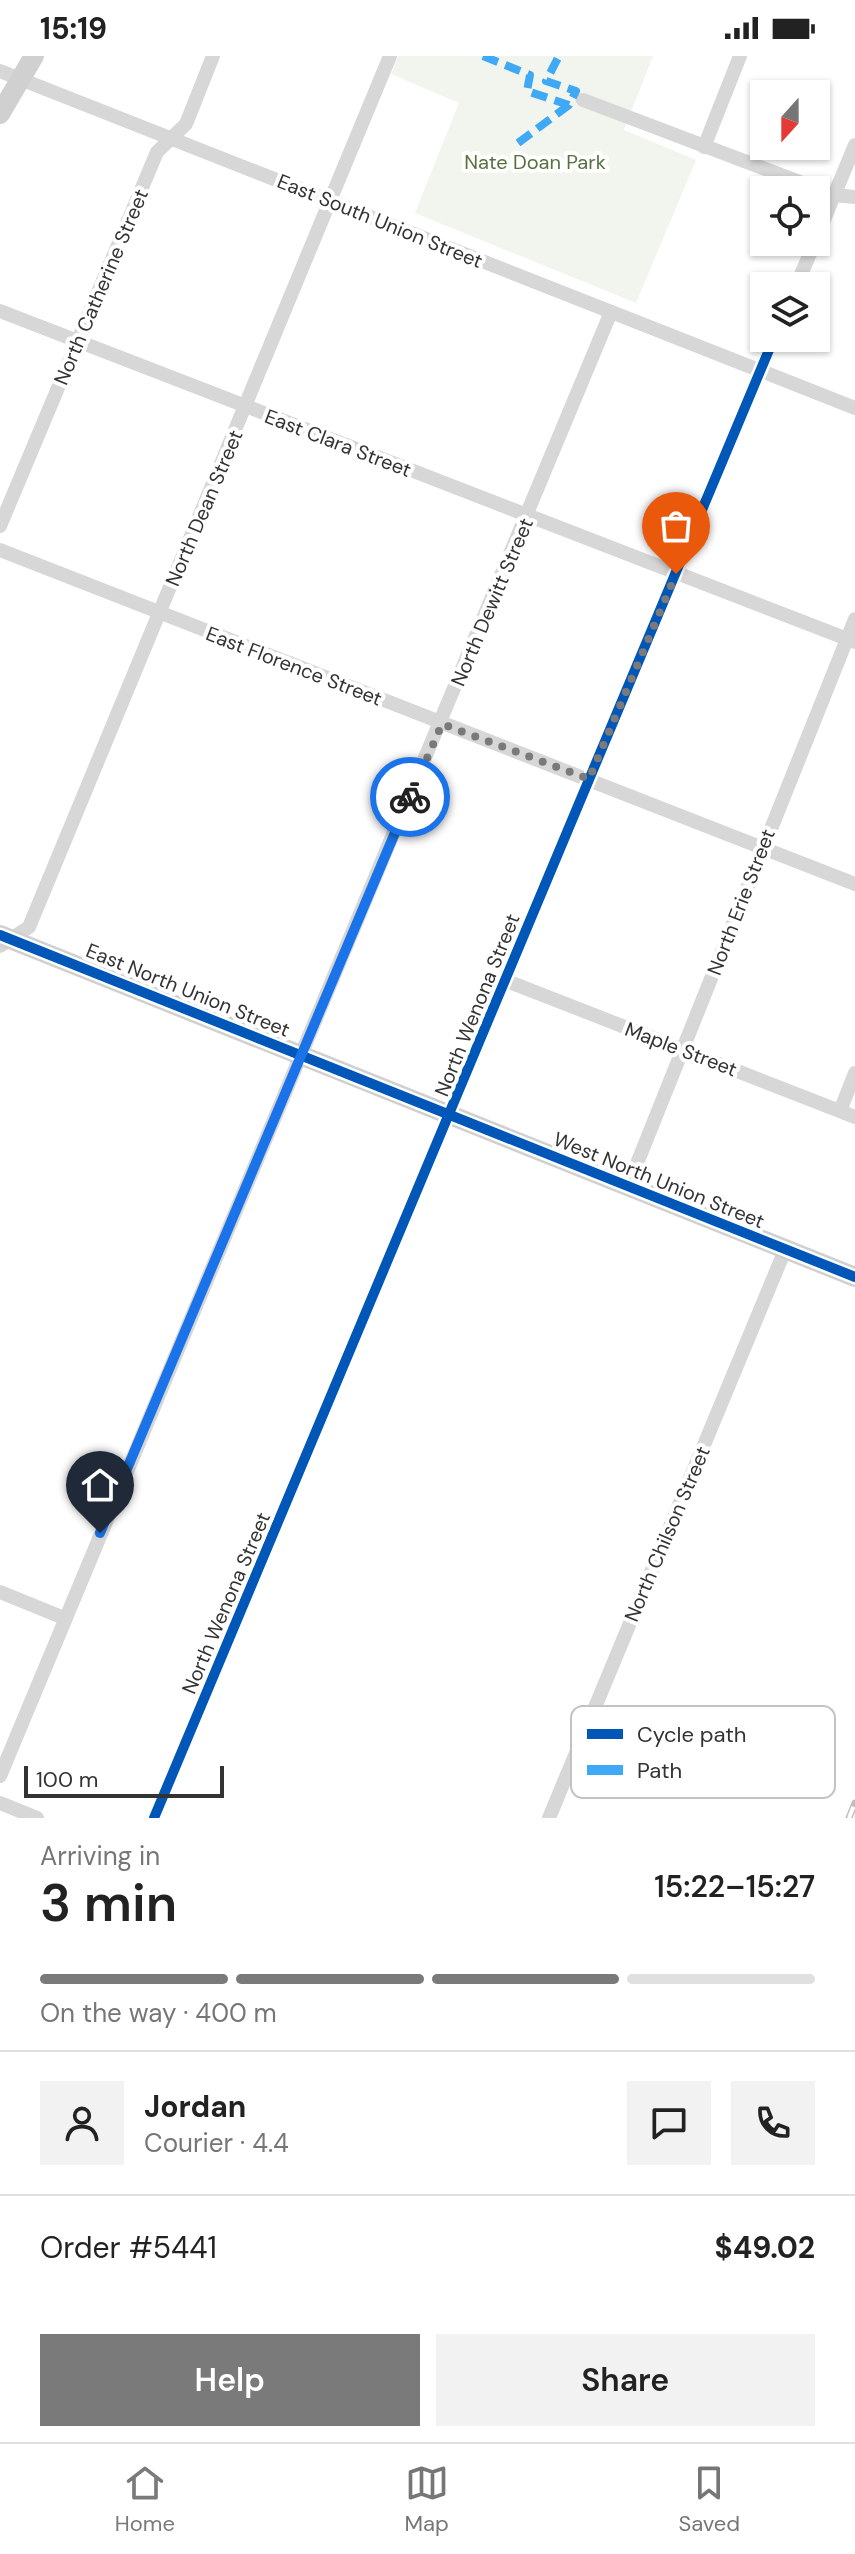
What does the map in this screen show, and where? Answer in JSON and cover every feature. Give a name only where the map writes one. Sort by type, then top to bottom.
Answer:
[{"type":"street","points":[[0,114],[34,56]]},
{"type":"street","name":"North Catherine Street","points":[[0,526],[157,152],[174,139],[186,124],[213,56]]},
{"type":"street","name":"North Dean Street","points":[[4,940],[29,927],[390,56]]},
{"type":"street","points":[[704,147],[740,56]]},
{"type":"street","name":"East South Union Street","points":[[0,71],[855,408]]},
{"type":"street","points":[[583,100],[834,195],[855,197]]},
{"type":"street","points":[[830,204],[855,145]]},
{"type":"street","name":"East Clara Street","points":[[0,311],[851,641]]},
{"type":"street","name":"North Dewitt Street","points":[[0,1776],[442,724],[611,312]]},
{"type":"street","name":"North Wenona Street","points":[[154,1818],[768,352]]},
{"type":"street","name":"East Florence Street","points":[[0,550],[855,884]]},
{"type":"street","name":"North Erie Street","points":[[628,1186],[763,846],[851,641],[855,619]]},
{"type":"street","name":"East North Union Street","points":[[4,940],[301,1055],[450,1117]]},
{"type":"street","name":"Maple Street","points":[[507,981],[855,1117]]},
{"type":"street","points":[[840,1111],[855,1073]]},
{"type":"street","name":"West North Union Street","points":[[450,1117],[855,1277]]},
{"type":"street","name":"North Chilson Street","points":[[596,1706],[785,1250]]},
{"type":"street","points":[[0,1592],[64,1618]]},
{"type":"street","name":"North Chilson Street","points":[[549,1818],[571,1765]]},
{"type":"street","points":[[0,1803],[34,1818]]},
{"type":"green space","name":"Nate Doan Park","points":[[398,56],[653,56],[624,130],[696,160],[636,303],[415,213],[459,103],[391,74]]},
{"type":"railway","points":[[849,1818],[855,1803]]},
{"type":"marked path","points":[[483,56],[530,75],[527,91],[569,105]]},
{"type":"marked path","points":[[518,143],[569,105],[576,91],[546,81],[559,56]]},
{"type":"cycle path","points":[[154,1818],[768,352]]},
{"type":"cycle path","points":[[0,935],[855,1277]]},
{"type":"way so far","points":[[410,797],[442,724],[589,779],[676,574]]},
{"type":"route","points":[[100,1533],[410,797]]}]
